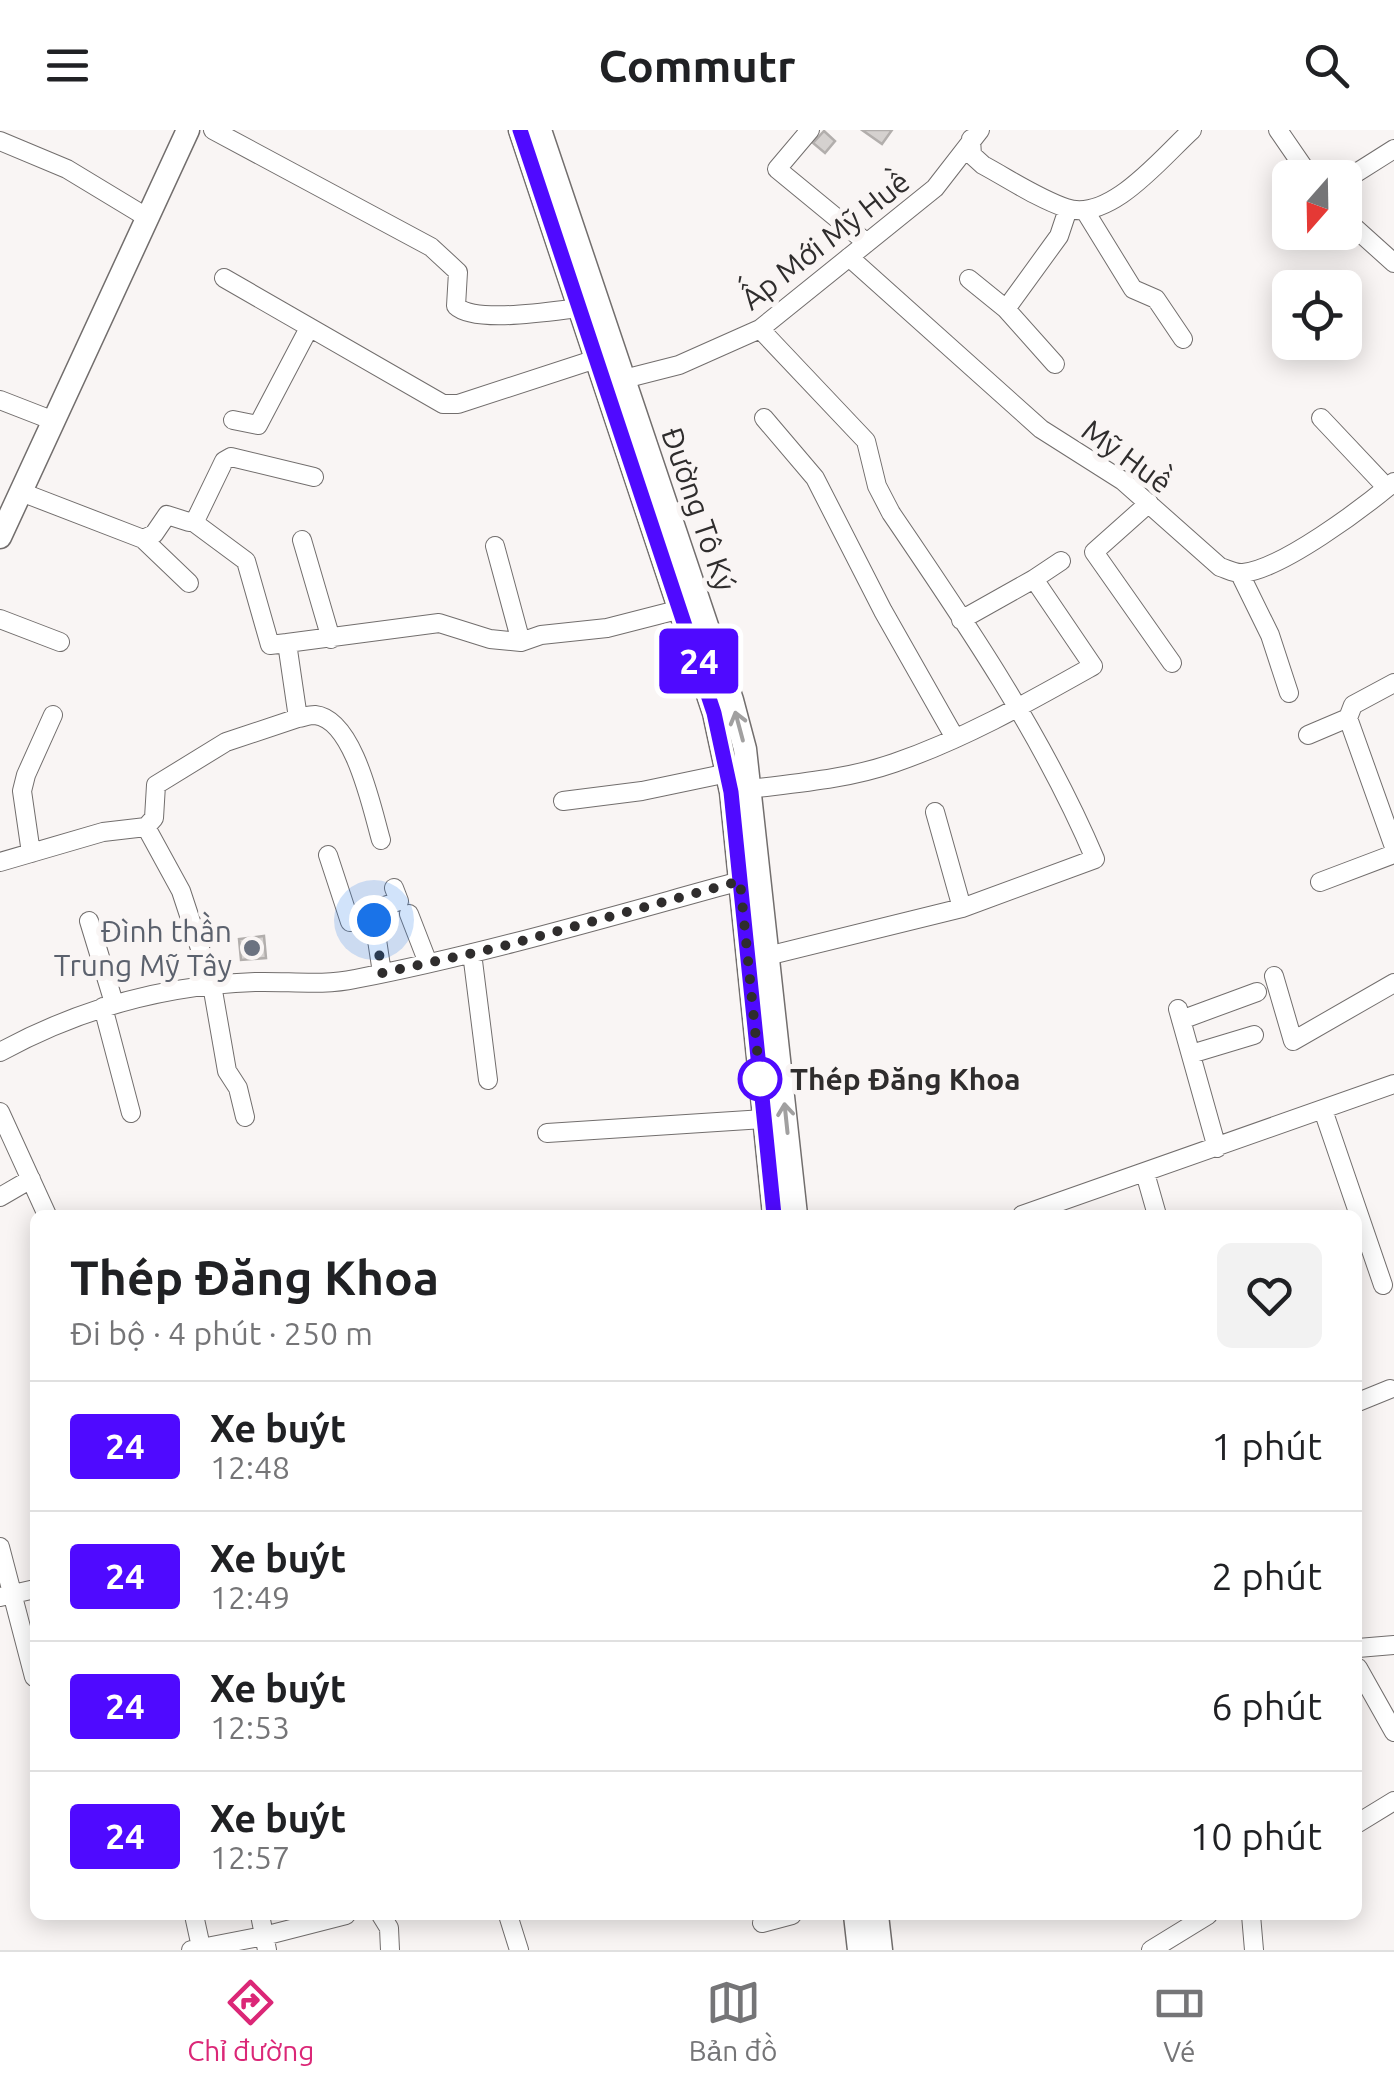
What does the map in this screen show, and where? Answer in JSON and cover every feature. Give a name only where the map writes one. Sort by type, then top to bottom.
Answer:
[{"type":"main road","points":[[0,537],[188,130]]},
{"type":"main road","name":"Đường Tô Ký","points":[[520,130],[682,608],[714,713],[750,878]]},
{"type":"main road","name":"Đường Tô Ký","points":[[540,130],[732,700],[745,749],[750,789],[750,878],[758,958],[795,1210]]},
{"type":"main road","name":"Đường Tô Ký","points":[[758,958],[764,1119],[773,1210]]},
{"type":"main road","points":[[856,1920],[859,1950]]},
{"type":"main road","points":[[878,1920],[881,1950]]},
{"type":"street","points":[[212,130],[430,247],[458,272],[456,306],[463,312],[487,315],[580,308]]},
{"type":"street","points":[[810,130],[777,170],[867,243]]},
{"type":"street","points":[[1076,210],[1103,208],[1118,198],[1192,130]]},
{"type":"street","points":[[1278,130],[1299,160]]},
{"type":"street","points":[[976,135],[972,155],[983,165],[1076,210],[1133,289],[1156,299],[1183,339]]},
{"type":"street","name":"Ấp Mới Mỹ Huề","points":[[624,379],[679,364],[760,330],[934,188],[976,135]]},
{"type":"street","points":[[0,141],[67,169],[148,218]]},
{"type":"street","points":[[1362,169],[1394,149]]},
{"type":"street","points":[[1006,309],[1076,210]]},
{"type":"street","points":[[1362,234],[1394,263]]},
{"type":"street","name":"Mỹ Huề","points":[[850,257],[1041,429],[1123,481],[1220,567],[1240,574]]},
{"type":"street","points":[[224,278],[443,404],[458,404],[596,359]]},
{"type":"street","points":[[969,279],[1006,309],[1055,364]]},
{"type":"street","points":[[233,420],[258,425],[309,328]]},
{"type":"street","points":[[758,958],[962,908],[1095,858],[1068,793],[891,513],[877,486],[866,440],[760,330]]},
{"type":"street","points":[[0,400],[54,421]]},
{"type":"street","points":[[764,418],[815,478],[874,594],[955,738]]},
{"type":"street","points":[[1289,693],[1270,634],[1240,574],[1267,565],[1336,527],[1392,484],[1320,418]]},
{"type":"street","points":[[192,521],[224,461],[231,457],[314,477]]},
{"type":"street","points":[[21,492],[143,538],[190,584]]},
{"type":"street","points":[[1149,503],[1094,552],[1172,663]]},
{"type":"street","points":[[143,538],[154,534],[167,515],[192,521],[246,561],[278,644],[298,718]]},
{"type":"street","points":[[302,540],[331,639]]},
{"type":"street","points":[[496,546],[520,642]]},
{"type":"street","points":[[961,620],[1062,560]]},
{"type":"street","points":[[750,789],[828,779],[891,764],[955,738],[1094,666],[1034,579]]},
{"type":"street","points":[[278,644],[439,624],[490,639],[520,642],[541,635],[607,628],[682,608]]},
{"type":"street","points":[[0,619],[60,642]]},
{"type":"street","points":[[1320,882],[1394,850],[1348,718],[1353,705],[1394,683]]},
{"type":"street","points":[[31,853],[22,791],[53,715]]},
{"type":"street","points":[[0,862],[103,832],[146,827],[154,818],[156,785],[226,742],[316,715],[329,722],[358,757],[381,840]]},
{"type":"street","points":[[1308,735],[1348,718]]},
{"type":"street","points":[[564,801],[642,791],[728,773]]},
{"type":"street","points":[[935,812],[962,908]]},
{"type":"street","points":[[146,827],[181,891],[212,985],[228,1070],[238,1088],[245,1117]]},
{"type":"street","points":[[328,855],[350,922],[371,909],[400,901],[394,888]]},
{"type":"street","points":[[0,1052],[109,1005],[212,985],[349,980],[472,952],[750,878]]},
{"type":"street","points":[[371,909],[382,973]]},
{"type":"street","points":[[409,914],[428,962]]},
{"type":"street","points":[[89,921],[131,1113]]},
{"type":"street","points":[[472,952],[488,1080]]},
{"type":"street","points":[[1274,976],[1292,1042],[1394,983]]},
{"type":"street","points":[[1217,1148],[1180,1014],[1256,992]]},
{"type":"street","points":[[1191,1054],[1254,1035]]},
{"type":"street","points":[[1037,1210],[1394,1084]]},
{"type":"street","points":[[1323,1110],[1357,1210]]},
{"type":"street","points":[[0,1112],[45,1210]]},
{"type":"street","points":[[547,1133],[764,1119]]},
{"type":"street","points":[[1145,1173],[1155,1210]]},
{"type":"street","points":[[0,1198],[30,1179]]},
{"type":"street","points":[[1362,1226],[1383,1285]]},
{"type":"street","points":[[1362,1400],[1390,1389]]},
{"type":"street","points":[[0,1547],[6,1596],[30,1665]]},
{"type":"street","points":[[1362,1648],[1394,1645]]},
{"type":"street","points":[[1362,1675],[1394,1732]]},
{"type":"street","points":[[1362,1821],[1394,1801]]},
{"type":"street","points":[[194,1920],[196,1949],[265,1943],[332,1920]]},
{"type":"street","points":[[384,1920],[390,1950]]},
{"type":"street","points":[[510,1920],[519,1950]]},
{"type":"street","points":[[762,1923],[773,1920]]},
{"type":"street","points":[[1151,1950],[1200,1920]]},
{"type":"street","points":[[1251,1920],[1254,1950]]},
{"type":"building","points":[[862,130],[892,130],[882,144]]},
{"type":"building","points":[[824,131],[835,141],[825,153],[813,143]]},
{"type":"building","name":"Đình thần Trung Mỹ Tây","points":[[264,936],[266,958],[241,960],[239,939]]},
{"type":"bus line","name":"24","points":[[520,130],[714,713],[731,792],[773,1210]]},
{"type":"place","name":"Đình thần Trung Mỹ Tây","points":[[252,948]]},
{"type":"place","name":"Thép Đăng Khoa","points":[[760,1079]]},
{"type":"route","points":[[374,920],[382,973],[496,948],[740,881],[760,1079]]}]
